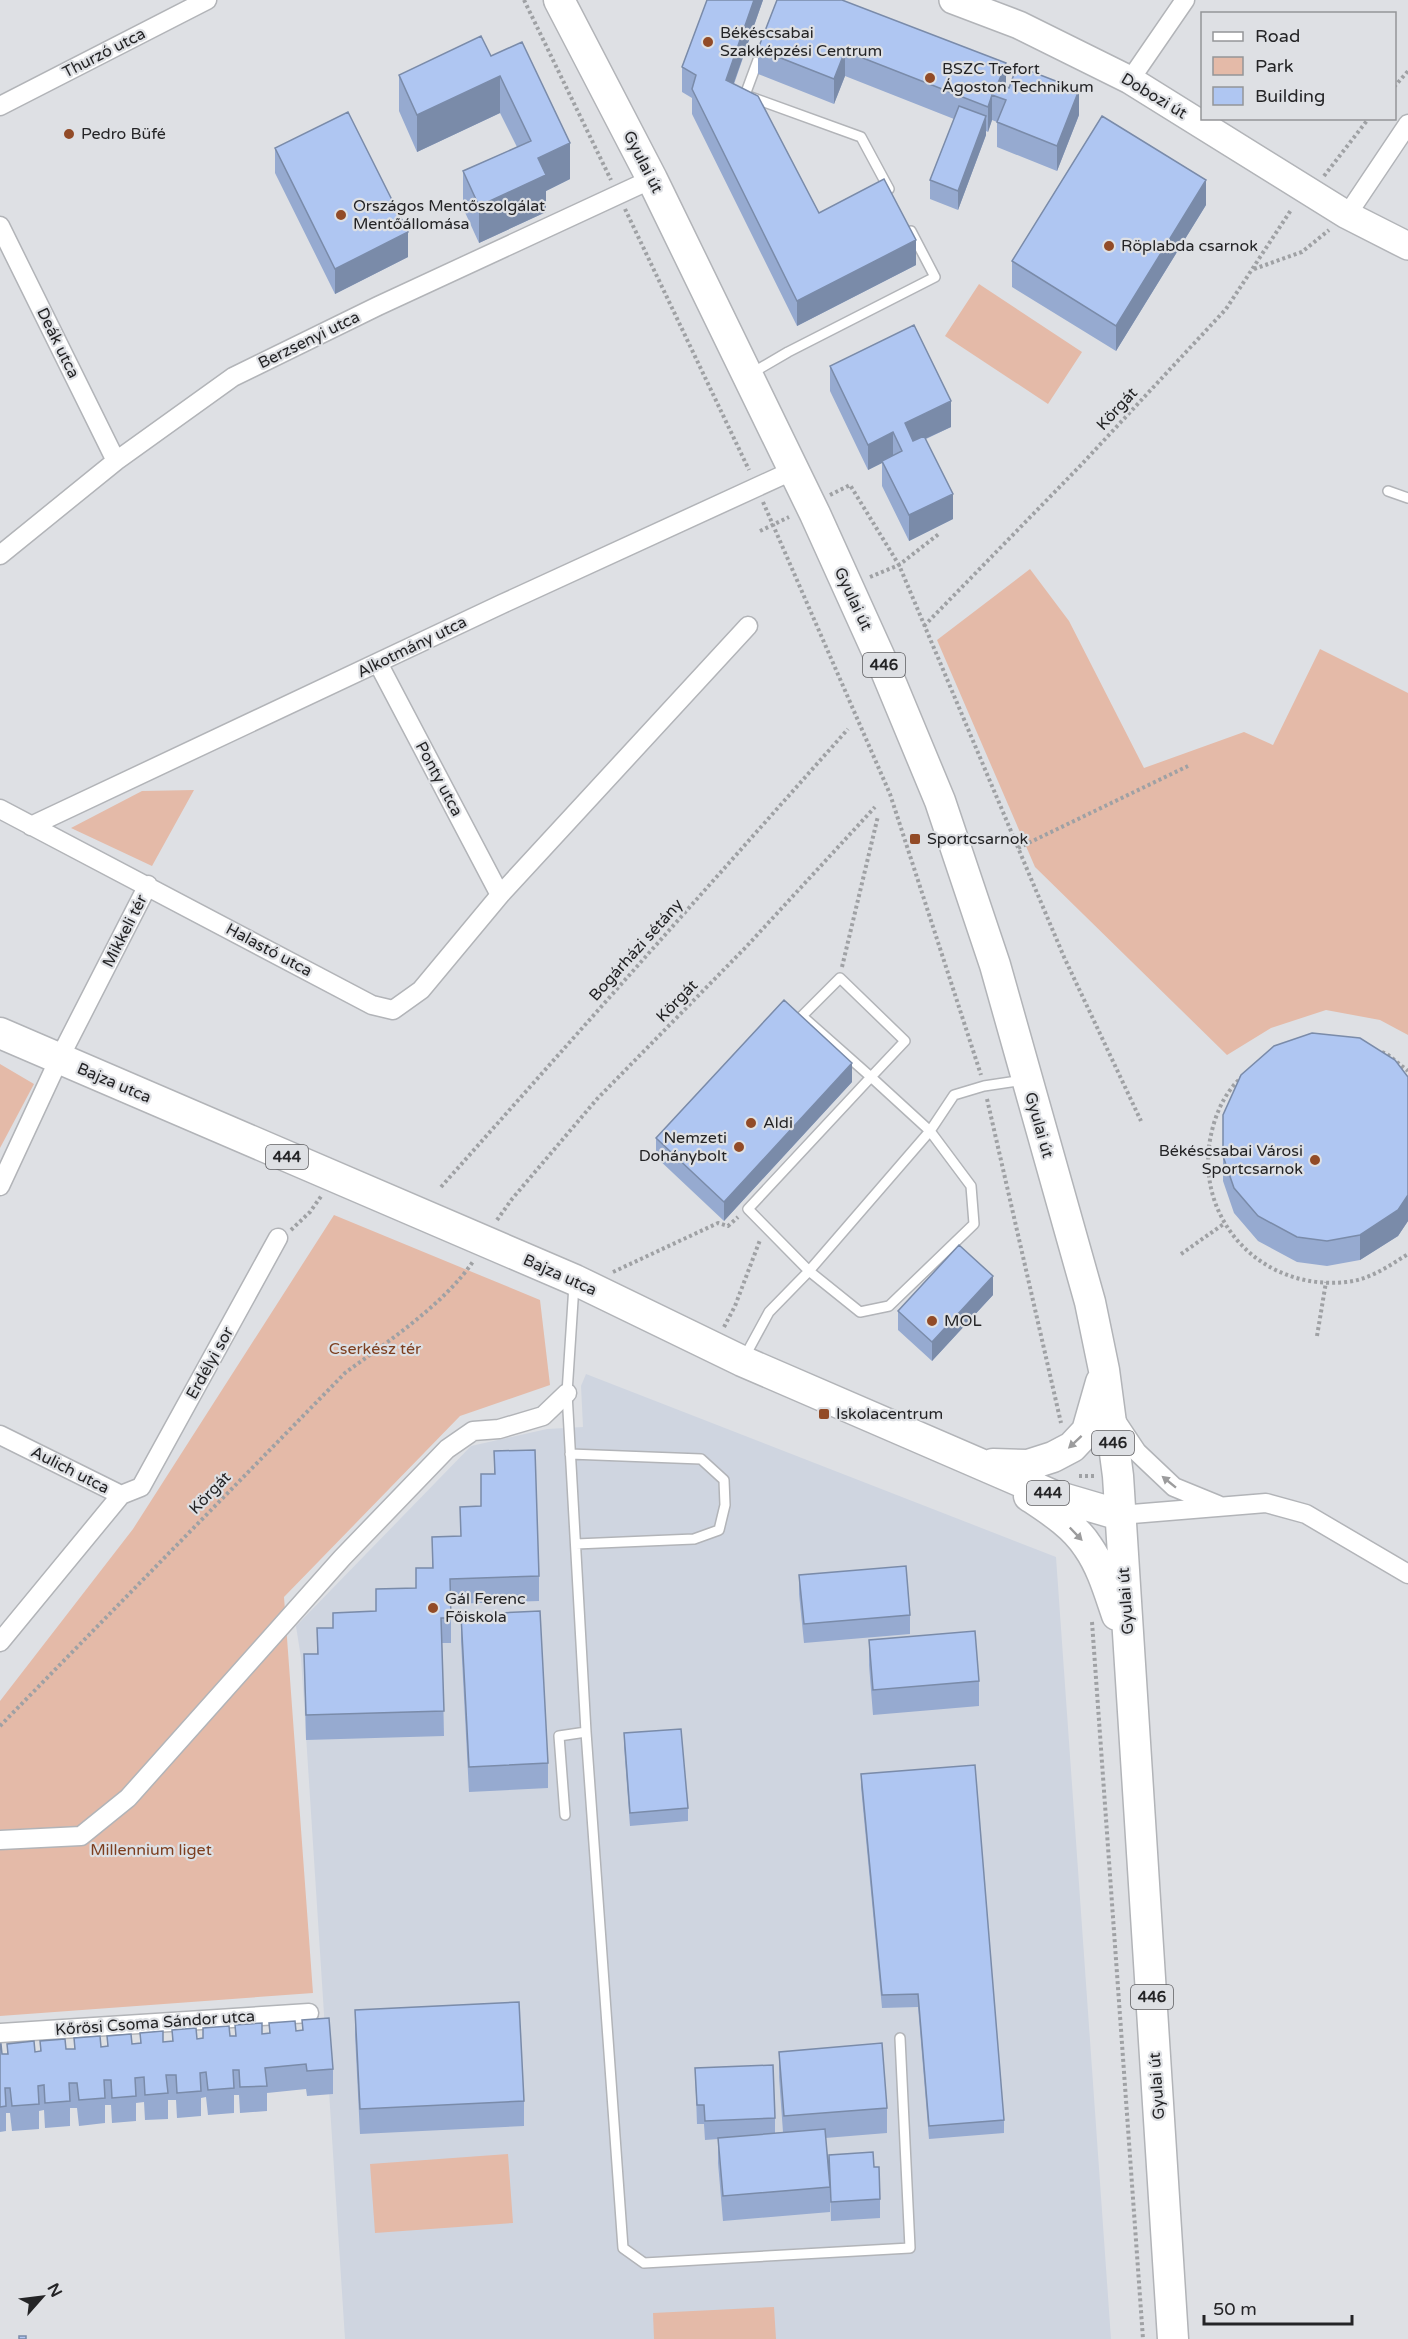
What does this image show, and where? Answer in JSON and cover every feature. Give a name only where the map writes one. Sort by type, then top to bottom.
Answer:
[{"type":"main road","name":"Gyulai út","points":[[560,0],[652,178],[794,470],[886,672],[940,801],[995,965],[1090,1302],[1104,1370],[1118,1476],[1173,2339]]},
{"type":"main road","name":"Dobozi út","points":[[952,0],[1019,25],[1130,80],[1347,215],[1408,246]]},
{"type":"main road","name":"Bajza utca","points":[[0,1033],[580,1282],[742,1361],[1052,1495],[1120,1515]]},
{"type":"main road","points":[[978,1463],[1028,1466],[1072,1447],[1087,1431],[1104,1370]]},
{"type":"main road","points":[[978,1463],[1058,1516],[1088,1547],[1107,1584],[1130,1655]]},
{"type":"street","name":"Thurzó utca","points":[[0,106],[207,0]]},
{"type":"street","points":[[1130,80],[1185,0]]},
{"type":"street","points":[[1347,215],[1408,124]]},
{"type":"street","name":"Berzsenyi utca","points":[[0,555],[116,460],[233,377],[652,178]]},
{"type":"street","name":"Deák utca","points":[[0,226],[116,460]]},
{"type":"street","name":"Alkotmány utca","points":[[31,826],[794,470]]},
{"type":"street","points":[[500,895],[748,626]]},
{"type":"street","name":"Ponty utca","points":[[378,663],[500,895]]},
{"type":"street","name":"Mikkeli tér","points":[[0,809],[148,885],[59,1059],[0,1186]]},
{"type":"street","name":"Halastó utca","points":[[148,885],[372,1005],[393,1010],[421,990],[500,895]]},
{"type":"street","name":"Erdélyi sor","points":[[141,1487],[278,1238]]},
{"type":"street","points":[[0,1840],[81,1836],[128,1798],[342,1558],[447,1449],[473,1431],[499,1430],[543,1416],[567,1393]]},
{"type":"street","points":[[1109,1409],[1137,1452],[1174,1487],[1222,1506]]},
{"type":"street","name":"Aulich utca","points":[[0,1435],[121,1495],[141,1487]]},
{"type":"street","points":[[0,1642],[121,1495]]},
{"type":"street","points":[[1120,1515],[1266,1503],[1306,1514],[1408,1574]]},
{"type":"street","name":"Kőrösi Csoma Sándor utca","points":[[0,2033],[309,2013]]},
{"type":"lane","points":[[764,44],[745,95],[861,137],[893,197]]},
{"type":"lane","points":[[748,376],[788,352],[935,277],[909,227]]},
{"type":"lane","points":[[1388,491],[1408,498]]},
{"type":"lane","points":[[871,1077],[748,1209],[809,1270],[860,1312],[889,1306],[974,1224],[972,1186],[930,1131],[871,1077],[802,1016],[840,978],[905,1041],[871,1077]]},
{"type":"lane","points":[[742,1361],[769,1312],[809,1270],[930,1131],[954,1095],[984,1086],[1026,1079]]},
{"type":"lane","points":[[580,1282],[567,1393],[586,1732],[623,2248],[644,2263],[910,2248],[900,2038]]},
{"type":"lane","points":[[570,1454],[701,1459],[724,1480],[724,1505],[719,1530],[694,1539],[576,1544]]},
{"type":"lane","points":[[564,1815],[559,1736],[586,1732]]},
{"type":"path","points":[[524,0],[757,487],[890,794],[984,1086],[1063,1431],[1072,1447],[1084,1504]]},
{"type":"path","points":[[1396,86],[1408,71]]},
{"type":"path","points":[[1322,179],[1367,120]]},
{"type":"path","name":"Körgát","points":[[924,626],[1081,465],[1226,309],[1291,210]]},
{"type":"path","points":[[1254,269],[1302,252],[1347,215]]},
{"type":"path","points":[[847,587],[899,565],[940,533]]},
{"type":"path","points":[[899,565],[1064,957],[1141,1120]]},
{"type":"path","name":"Bogárházi sétány","points":[[441,1187],[848,729]]},
{"type":"path","points":[[1018,848],[1188,766]]},
{"type":"path","name":"Körgát","points":[[512,1199],[597,1099],[746,947],[875,807]]},
{"type":"path","points":[[840,978],[878,816]]},
{"type":"path","points":[[1377,1051],[1387,1054],[1408,1071]]},
{"type":"path","points":[[1250,1070],[1234,1083],[1214,1120],[1207,1161],[1214,1203],[1230,1232],[1253,1257],[1282,1274],[1314,1282],[1348,1282],[1379,1272],[1408,1254]]},
{"type":"path","points":[[278,1238],[296,1227],[310,1212],[332,1176]]},
{"type":"path","points":[[580,1282],[718,1223],[728,1226],[748,1209]]},
{"type":"path","points":[[1181,1254],[1225,1223]]},
{"type":"path","points":[[714,1348],[735,1306],[765,1226]]},
{"type":"path","points":[[1317,1336],[1326,1282]]},
{"type":"path","name":"Körgát","points":[[0,1726],[345,1373],[401,1332],[449,1290]]},
{"type":"path","points":[[1092,1614],[1143,2339]]},
{"type":"shaded area","points":[[586,1374],[1056,1557],[1111,2339],[345,2339],[301,1658],[296,1626],[471,1446],[547,1429],[583,1427],[581,1386]]},
{"type":"green space","points":[[979,284],[1082,352],[1048,404],[945,336]]},
{"type":"green space","points":[[1030,569],[1069,621],[1144,768],[1244,732],[1273,745],[1320,649],[1408,693],[1408,1035],[1380,1020],[1326,1010],[1271,1028],[1227,1055],[1035,867],[937,640]]},
{"type":"green space","points":[[194,790],[152,866],[71,828],[142,791]]},
{"type":"green space","points":[[0,1064],[34,1084],[0,1148]]},
{"type":"green space","name":"Millennium liget","points":[[334,1215],[540,1300],[550,1385],[460,1416],[284,1597],[313,1993],[0,2016],[0,1701],[133,1529]]},
{"type":"green space","points":[[508,2154],[513,2223],[375,2233],[370,2164]]},
{"type":"green space","points":[[774,2307],[776,2339],[654,2339],[653,2313]]},
{"type":"building","points":[[707,0],[754,0],[726,80],[758,96],[819,213],[884,179],[916,240],[797,301],[692,89],[696,75],[682,67]]},
{"type":"building","points":[[777,0],[842,0],[1006,63],[998,83],[1009,88],[1017,66],[1079,90],[1057,146],[997,122],[1006,100],[992,95],[988,107],[845,51],[834,79],[758,49]]},
{"type":"building","points":[[481,36],[491,56],[522,42],[570,143],[538,158],[546,175],[479,206],[463,171],[531,141],[500,76],[417,115],[399,75]]},
{"type":"building","points":[[959,106],[986,116],[958,191],[930,180]]},
{"type":"building","name":"Országos Mentőszolgálat Mentőállomása","points":[[348,112],[408,232],[335,269],[275,148]]},
{"type":"building","name":"Röplabda csarnok","points":[[1102,116],[1206,180],[1116,326],[1012,261]]},
{"type":"building","points":[[914,325],[951,401],[905,423],[913,441],[924,436],[953,494],[909,515],[882,461],[902,451],[893,432],[868,445],[830,366]]},
{"type":"building","points":[[784,1000],[852,1063],[724,1202],[656,1138]]},
{"type":"building","name":"Békéscsabai Városi Sportcsarnok","points":[[1312,1033],[1360,1038],[1395,1060],[1408,1077],[1408,1195],[1398,1210],[1360,1235],[1327,1241],[1297,1237],[1258,1216],[1234,1188],[1223,1156],[1223,1115],[1241,1075],[1274,1046]]},
{"type":"building","points":[[959,1245],[993,1276],[932,1342],[898,1311]]},
{"type":"building","name":"Gál Ferenc Főiskola","points":[[535,1450],[539,1576],[450,1579],[451,1618],[441,1618],[444,1711],[306,1715],[304,1654],[318,1654],[317,1628],[333,1628],[333,1613],[376,1611],[376,1589],[416,1588],[416,1568],[433,1568],[432,1537],[461,1536],[460,1507],[481,1506],[481,1474],[495,1474],[494,1451]]},
{"type":"building","points":[[906,1566],[910,1615],[804,1624],[799,1575]]},
{"type":"building","points":[[540,1611],[548,1763],[469,1767],[461,1615]]},
{"type":"building","points":[[975,1631],[979,1681],[873,1690],[869,1640]]},
{"type":"building","points":[[681,1729],[688,1808],[630,1813],[624,1733]]},
{"type":"building","points":[[975,1765],[1004,2120],[929,2126],[918,1994],[882,1995],[861,1774]]},
{"type":"building","points":[[519,2002],[524,2101],[360,2109],[355,2010]]},
{"type":"building","points":[[329,2018],[333,2069],[307,2071],[306,2064],[265,2068],[267,2086],[240,2087],[239,2070],[233,2070],[234,2088],[208,2090],[206,2072],[200,2073],[201,2091],[177,2093],[176,2075],[166,2075],[168,2093],[145,2095],[144,2077],[135,2078],[136,2096],[112,2098],[111,2080],[104,2080],[105,2098],[79,2100],[77,2083],[69,2083],[70,2101],[45,2103],[44,2085],[38,2086],[39,2104],[12,2106],[10,2088],[5,2088],[6,2106],[0,2107],[0,2044],[2,2054],[8,2054],[7,2044],[34,2041],[35,2052],[41,2051],[40,2041],[65,2039],[66,2049],[75,2049],[74,2038],[100,2036],[101,2047],[108,2046],[107,2036],[131,2034],[132,2044],[141,2043],[140,2033],[163,2031],[163,2042],[173,2041],[172,2030],[196,2028],[197,2039],[203,2038],[203,2028],[229,2026],[230,2036],[236,2036],[235,2025],[262,2023],[262,2034],[270,2033],[269,2023],[295,2021],[296,2031],[303,2030],[302,2020]]},
{"type":"building","points":[[882,2043],[887,2108],[784,2116],[779,2052]]},
{"type":"building","points":[[773,2065],[775,2118],[705,2121],[704,2105],[697,2105],[695,2068]]},
{"type":"building","points":[[825,2129],[830,2187],[723,2196],[718,2138]]},
{"type":"building","points":[[873,2152],[874,2167],[879,2167],[880,2199],[831,2202],[829,2155]]},
{"type":"place","name":"Békéscsabai Szakképzési Centrum","points":[[708,42]]},
{"type":"place","name":"BSZC Trefort Ágoston Technikum","points":[[930,78]]},
{"type":"place","name":"Pedro Büfé","points":[[69,134]]},
{"type":"place","name":"Országos Mentőszolgálat Mentőállomása","points":[[341,215]]},
{"type":"place","name":"Röplabda csarnok","points":[[1109,246]]},
{"type":"place","name":"Sportcsarnok","points":[[915,839]]},
{"type":"place","name":"Aldi","points":[[751,1123]]},
{"type":"place","name":"Nemzeti Dohánybolt","points":[[739,1147]]},
{"type":"place","name":"Békéscsabai Városi Sportcsarnok","points":[[1315,1160]]},
{"type":"place","name":"MOL","points":[[932,1321]]},
{"type":"place","name":"Iskolacentrum","points":[[824,1414]]},
{"type":"place","name":"Gál Ferenc Főiskola","points":[[433,1608]]},
{"type":"park label","name":"Cserkész tér","points":[[375,1349]]}]
